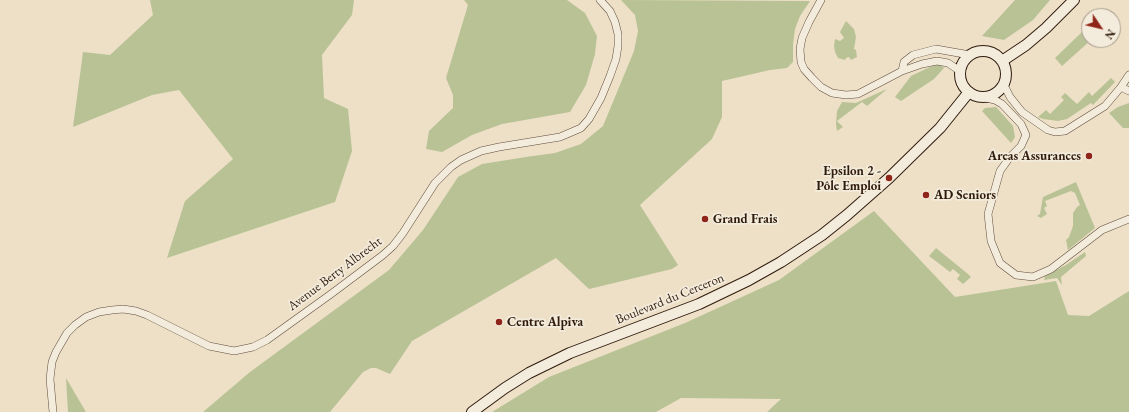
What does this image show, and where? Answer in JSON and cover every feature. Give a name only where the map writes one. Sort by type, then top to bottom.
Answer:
[{"type":"main road","points":[[1002,61],[1020,49],[1046,28],[1074,0]]},
{"type":"main road","points":[[984,51],[991,52],[1002,61],[1006,73],[1004,85],[995,94],[982,97],[975,96],[964,86],[960,71],[965,60],[970,55],[984,51]]},
{"type":"main road","name":"Boulevard du Cerceron","points":[[472,412],[528,373],[570,353],[699,304],[749,280],[781,262],[822,235],[889,178],[940,128],[969,92]]},
{"type":"street","name":"Avenue Berty Albrecht","points":[[53,412],[50,379],[52,362],[67,333],[86,317],[99,312],[112,310],[123,309],[136,311],[213,347],[234,350],[253,347],[267,340],[331,294],[393,246],[435,183],[451,166],[481,151],[560,137],[581,128],[589,119],[602,98],[618,46],[618,34],[615,22],[610,11],[600,0]]},
{"type":"street","points":[[822,0],[804,32],[800,49],[801,62],[804,70],[821,87],[832,93],[846,95],[858,94],[902,71],[922,64],[937,61],[948,64],[960,71]]},
{"type":"street","points":[[902,71],[904,62],[913,55],[936,49],[970,55]]},
{"type":"street","points":[[1004,85],[1010,97],[1022,112],[1048,130],[1055,132],[1065,131],[1104,106],[1122,87],[1129,75]]},
{"type":"street","points":[[1122,87],[1129,91]]},
{"type":"street","points":[[982,97],[995,100],[1002,104],[1021,124],[1026,134],[1021,146],[1010,157],[1000,171],[988,214],[991,241],[1000,263],[1016,274],[1033,277],[1051,269],[1102,230],[1129,219]]},
{"type":"green space","points":[[150,0],[354,0],[352,15],[322,55],[324,98],[348,109],[352,151],[335,202],[167,258],[185,201],[233,159],[179,90],[152,95],[73,127],[83,52],[110,55],[153,15]]},
{"type":"green space","points":[[464,0],[567,0],[585,13],[597,36],[595,54],[586,85],[570,112],[502,124],[472,135],[442,152],[426,149],[429,131],[453,108],[453,95],[446,78],[468,5]]},
{"type":"green space","points":[[621,0],[810,1],[800,16],[795,29],[793,62],[787,68],[770,70],[722,81],[722,117],[712,139],[640,205],[678,265],[672,269],[589,289],[556,258],[412,341],[390,374],[376,368],[371,368],[363,372],[330,412],[203,412],[250,372],[389,270],[423,230],[458,177],[482,164],[555,153],[581,144],[603,126],[634,51],[638,31],[635,15]]},
{"type":"green space","points":[[1015,0],[1050,0],[1033,20],[1004,40],[982,36]]},
{"type":"green space","points":[[846,21],[854,29],[856,37],[854,49],[856,50],[857,57],[851,60],[849,57],[845,60],[838,58],[834,46],[835,39],[840,41],[844,38],[840,32]]},
{"type":"green space","points":[[1081,33],[1082,48],[1062,66],[1055,58]]},
{"type":"green space","points":[[940,64],[944,68],[934,79],[901,101],[895,97],[911,76]]},
{"type":"green space","points":[[1111,78],[1115,82],[1093,105],[1091,103],[1067,119],[1058,121],[1038,117],[1046,110],[1050,114],[1064,100],[1061,97],[1065,93],[1077,104],[1089,92],[1092,96]]},
{"type":"green space","points":[[887,89],[867,106],[862,102],[837,121],[843,127],[837,131],[836,124],[837,111],[842,102],[856,103]]},
{"type":"green space","points":[[1129,103],[1129,128],[1123,128],[1109,113],[1118,107]]},
{"type":"green space","points":[[996,107],[1013,126],[1015,137],[1011,143],[982,111],[985,108]]},
{"type":"green space","points":[[1076,182],[1095,228],[1068,250],[1066,240],[1069,237],[1073,226],[1073,213],[1080,205],[1075,193],[1071,191],[1045,201],[1047,206],[1044,208],[1047,214],[1041,218],[1037,216],[1040,214],[1043,197]]},
{"type":"green space","points":[[874,211],[955,297],[1056,281],[1068,315],[1089,316],[1129,291],[1129,412],[767,412],[781,399],[681,398],[656,412],[492,412],[549,377],[685,323],[779,280]]},
{"type":"green space","points":[[936,248],[971,277],[963,284],[957,279],[960,275],[953,269],[950,272],[929,256]]},
{"type":"green space","points":[[1085,252],[1086,256],[1061,277],[1062,285],[1057,278],[1044,280],[1045,276],[1066,265]]},
{"type":"green space","points":[[66,378],[86,412],[68,412]]},
{"type":"place","name":"Areas Assurances","points":[[1089,156]]},
{"type":"place","name":"Epsilon 2 - Pôle Emploi","points":[[889,178]]},
{"type":"place","name":"AD Seniors","points":[[926,195]]},
{"type":"place","name":"Grand Frais","points":[[705,219]]},
{"type":"place","name":"Centre Alpiva","points":[[499,322]]}]
